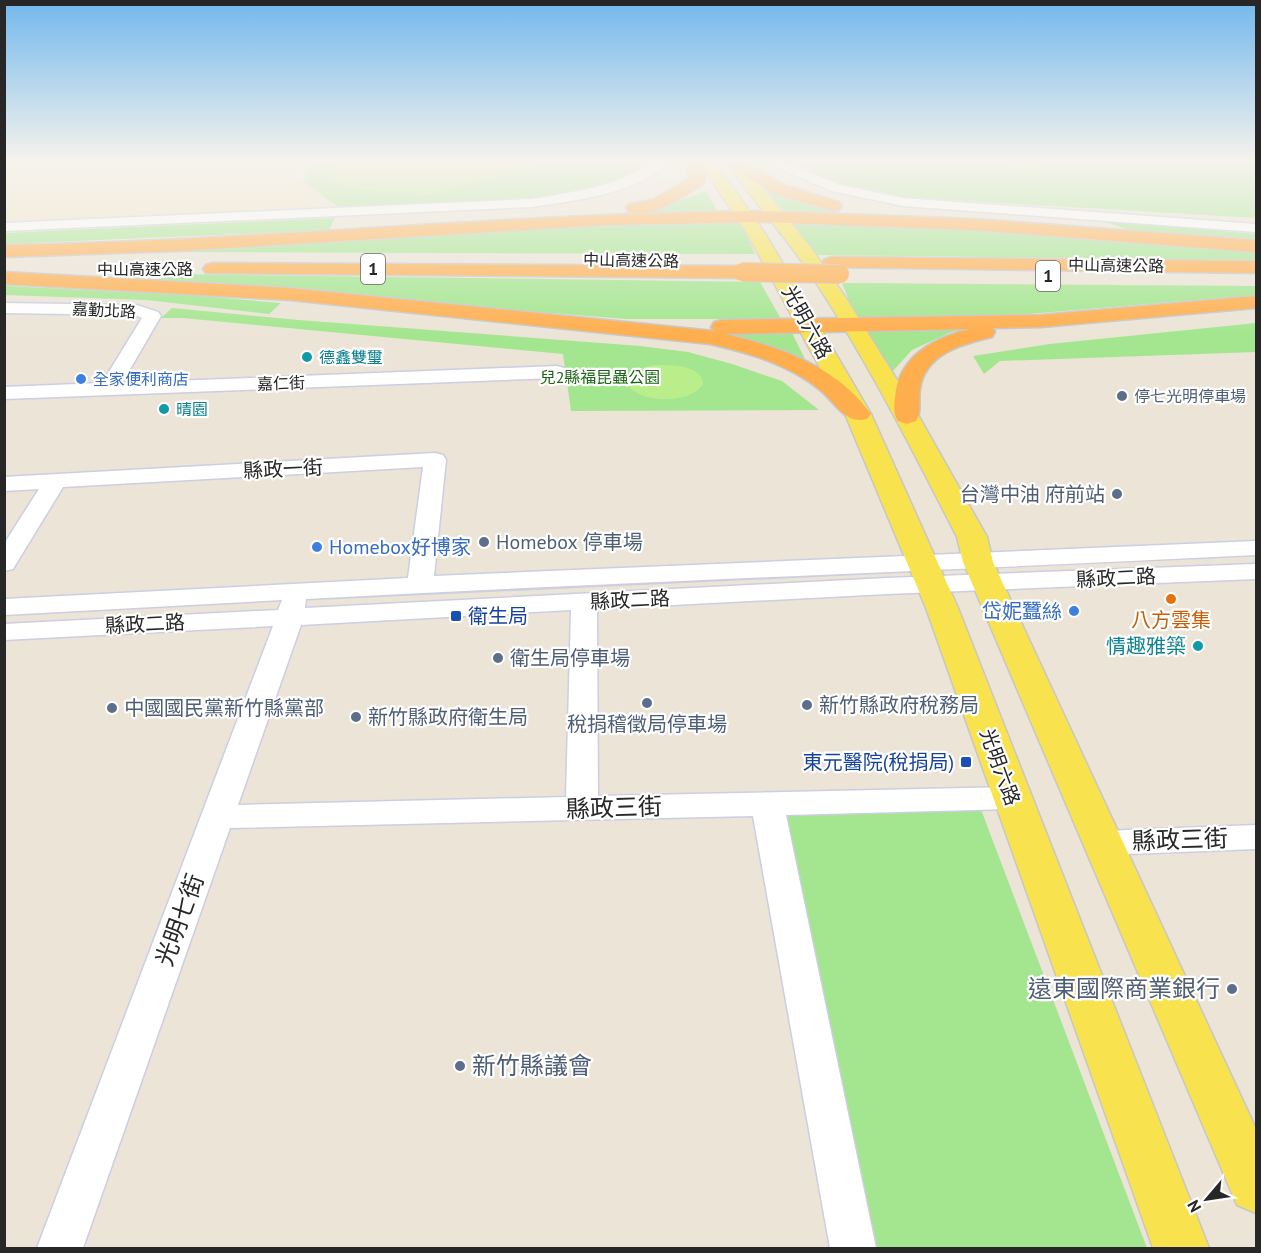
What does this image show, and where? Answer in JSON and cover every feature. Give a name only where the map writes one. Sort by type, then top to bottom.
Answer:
[{"type":"highway","points":[[526,223],[557,218]]},
{"type":"highway","points":[[4,251],[170,247],[526,223],[667,218]]},
{"type":"highway","points":[[872,218],[906,219],[1257,246]]},
{"type":"highway","name":"中山高速公路","points":[[4,258],[533,259],[740,267]]},
{"type":"highway","name":"中山高速公路","points":[[4,269],[740,267],[1257,278]]},
{"type":"highway","name":"中山高速公路","points":[[829,268],[1257,267]]},
{"type":"highway","points":[[4,278],[290,294],[710,337],[782,356],[843,394],[858,414]]},
{"type":"highway","points":[[618,327],[1041,321],[1257,302]]},
{"type":"highway","points":[[907,416],[908,387],[914,369],[927,355],[960,338],[1041,321]]},
{"type":"main road","name":"光明六路","points":[[746,218],[776,266],[858,414],[942,608],[1181,1248]]},
{"type":"main road","name":"光明六路","points":[[779,218],[829,268],[853,324],[907,416],[972,537],[983,572],[1257,1187]]},
{"type":"street","points":[[4,227],[216,218]]},
{"type":"street","points":[[1127,218],[1257,228]]},
{"type":"street","name":"嘉勤北路","points":[[4,308],[137,310],[152,316],[108,389]]},
{"type":"street","name":"嘉仁街","points":[[4,393],[557,372]]},
{"type":"street","name":"縣政一街","points":[[4,484],[435,460],[420,585]]},
{"type":"street","points":[[4,564],[55,482]]},
{"type":"street","name":"縣政二路","points":[[983,572],[1257,548]]},
{"type":"street","name":"縣政二路","points":[[4,632],[293,604],[420,585],[549,578],[1257,571]]},
{"type":"street","name":"縣政二路","points":[[4,607],[584,602],[927,574]]},
{"type":"street","points":[[582,809],[584,602]]},
{"type":"street","name":"光明七街","points":[[60,1248],[293,604]]},
{"type":"street","name":"縣政三街","points":[[217,817],[1012,798]]},
{"type":"street","points":[[767,804],[853,1248]]},
{"type":"street","name":"縣政三街","points":[[1103,843],[1257,837]]},
{"type":"shaded area","points":[[5,218],[94,218],[5,222]]},
{"type":"green space","points":[[335,218],[329,230],[5,244],[5,233]]},
{"type":"green space","points":[[740,220],[755,254],[147,252],[453,232]]},
{"type":"green space","points":[[1099,220],[1256,234],[1256,243],[1136,232]]},
{"type":"green space","points":[[792,221],[926,226],[1256,252],[1256,260],[817,255]]},
{"type":"green space","points":[[171,274],[760,282],[781,319],[626,319],[154,281]]},
{"type":"green space","points":[[842,283],[1256,286],[1256,295],[1003,316],[858,323]]},
{"type":"green space","points":[[5,286],[188,295],[281,303],[269,314],[147,300],[5,295]]},
{"type":"green space","name":"兒2縣福昆蟲公園","points":[[172,308],[640,346],[688,352],[782,381],[819,410],[571,411],[563,354],[183,318],[161,318]]},
{"type":"green space","points":[[1256,323],[1256,352],[1000,361],[984,374],[973,356],[1050,344]]},
{"type":"green space","points":[[981,325],[949,333],[912,350],[891,373],[866,328]]},
{"type":"green space","points":[[719,332],[792,333],[805,359]]},
{"type":"green space","points":[[654,365],[691,369],[701,377],[703,384],[687,396],[665,399],[642,395],[626,383],[627,377],[642,368]]},
{"type":"green space","points":[[977,799],[1147,1248],[853,1248],[767,804]]},
{"type":"place","name":"德鑫雙璽","points":[[307,357]]},
{"type":"place","name":"全家便利商店","points":[[81,379]]},
{"type":"place","name":"停七光明停車場","points":[[1122,396]]},
{"type":"place","name":"晴園","points":[[164,409]]},
{"type":"place","name":"台灣中油 府前站","points":[[1117,494]]},
{"type":"place","name":"Homebox 停車場","points":[[484,542]]},
{"type":"place","name":"Homebox好博家","points":[[317,547]]},
{"type":"place","name":"八方雲集","points":[[1171,599]]},
{"type":"place","name":"岱妮蠶絲","points":[[1074,611]]},
{"type":"place","name":"衛生局","points":[[456,616]]},
{"type":"place","name":"情趣雅築","points":[[1198,646]]},
{"type":"place","name":"衛生局停車場","points":[[498,658]]},
{"type":"place","name":"稅捐稽徵局停車場","points":[[647,703]]},
{"type":"place","name":"新竹縣政府稅務局","points":[[807,705]]},
{"type":"place","name":"中國國民黨新竹縣黨部","points":[[112,708]]},
{"type":"place","name":"新竹縣政府衛生局","points":[[356,717]]},
{"type":"place","name":"東元醫院(稅捐局)","points":[[966,762]]},
{"type":"place","name":"遠東國際商業銀行","points":[[1232,989]]},
{"type":"place","name":"新竹縣議會","points":[[460,1066]]}]
